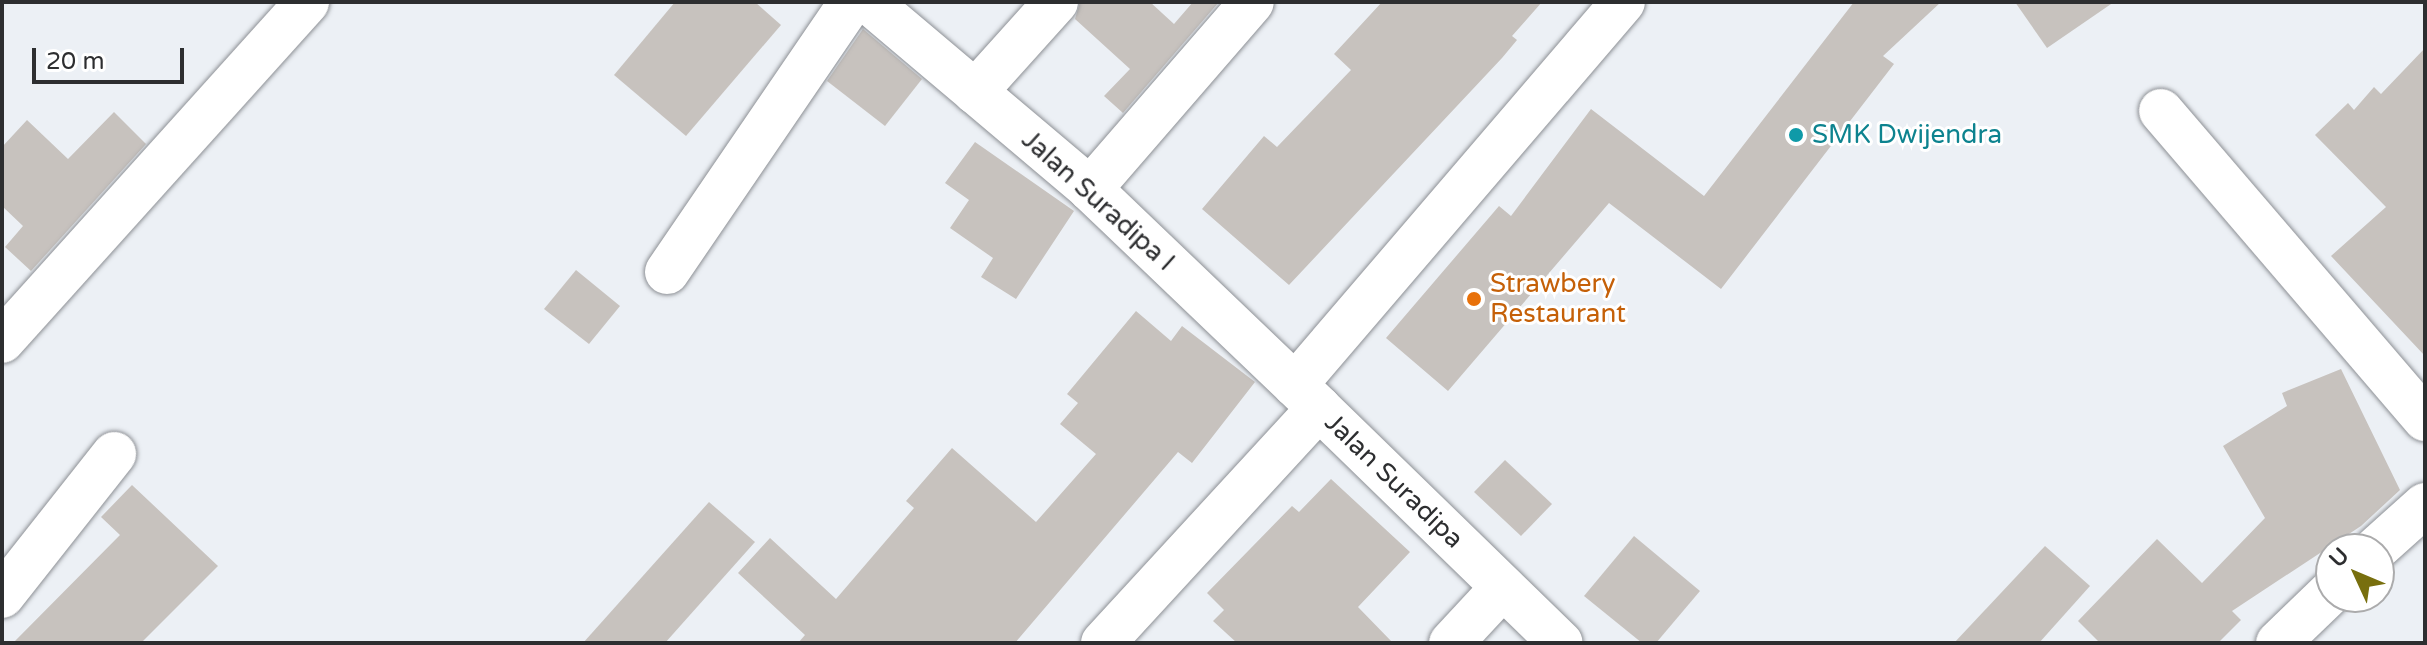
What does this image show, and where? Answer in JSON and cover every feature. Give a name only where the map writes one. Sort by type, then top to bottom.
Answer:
[{"type":"street","points":[[2,341],[307,2]]},
{"type":"street","points":[[667,272],[851,2]]},
{"type":"street","name":"Jalan Suradipa I","points":[[869,2],[1090,189],[1307,396]]},
{"type":"street","points":[[975,92],[1056,2]]},
{"type":"street","points":[[1090,189],[1252,2]]},
{"type":"street","points":[[1307,396],[1623,2]]},
{"type":"street","points":[[2161,111],[2425,419]]},
{"type":"street","name":"Jalan Suradipa","points":[[1103,643],[1307,396],[1561,643]]},
{"type":"street","points":[[2,596],[114,454]]},
{"type":"street","points":[[2394,533],[2425,505]]},
{"type":"street","points":[[1451,643],[1503,587]]},
{"type":"street","points":[[2278,643],[2315,607]]},
{"type":"building","points":[[675,2],[755,2],[781,25],[686,136],[614,75]]},
{"type":"building","points":[[1080,2],[1150,2],[1174,24],[1193,2],[1219,2],[1123,113],[1104,96],[1130,69],[1075,19]]},
{"type":"building","points":[[1382,2],[1542,2],[1512,36],[1517,40],[1502,58],[1289,285],[1202,209],[1264,136],[1277,147],[1351,70],[1334,54]]},
{"type":"building","points":[[1854,2],[1941,2],[1883,56],[1894,64],[1721,289],[1609,203],[1448,391],[1386,338],[1499,206],[1511,216],[1591,109],[1704,196]]},
{"type":"building","points":[[2015,2],[2114,2],[2047,48]]},
{"type":"building","points":[[863,29],[922,79],[885,126],[827,81]]},
{"type":"building","points":[[2425,48],[2425,356],[2331,256],[2386,207],[2315,135],[2348,103],[2354,110],[2374,87],[2381,94]]},
{"type":"building","points":[[114,112],[146,144],[31,271],[5,247],[23,226],[2,206],[2,147],[27,120],[68,159]]},
{"type":"building","points":[[975,142],[1074,211],[1016,299],[981,277],[993,258],[950,228],[969,200],[945,183]]},
{"type":"building","points":[[576,270],[620,306],[589,344],[544,309]]},
{"type":"building","points":[[1136,311],[1171,341],[1182,326],[1255,382],[1192,463],[1178,452],[1015,643],[798,643],[805,635],[738,573],[770,538],[836,599],[914,508],[906,501],[952,448],[1036,522],[1096,454],[1060,424],[1078,403],[1067,394]]},
{"type":"building","points":[[2341,369],[2400,490],[2350,533],[2315,533],[2315,556],[2232,611],[2241,620],[2218,643],[2100,643],[2078,621],[2157,539],[2202,583],[2265,518],[2223,446],[2287,406],[2282,393]]},
{"type":"building","points":[[1505,460],[1552,504],[1521,536],[1474,492]]},
{"type":"building","points":[[1331,479],[1410,552],[1358,607],[1393,643],[1237,643],[1213,621],[1224,610],[1207,593],[1292,506],[1299,512]]},
{"type":"building","points":[[132,485],[218,566],[141,643],[13,643],[120,535],[101,517]]},
{"type":"building","points":[[709,502],[755,542],[665,643],[583,643]]},
{"type":"building","points":[[1634,536],[1700,591],[1656,643],[1642,643],[1584,596]]},
{"type":"building","points":[[2045,546],[2090,586],[2039,643],[1954,643]]},
{"type":"place","name":"SMK Dwijendra","points":[[1796,135]]},
{"type":"place","name":"Strawbery Restaurant","points":[[1474,299]]}]
